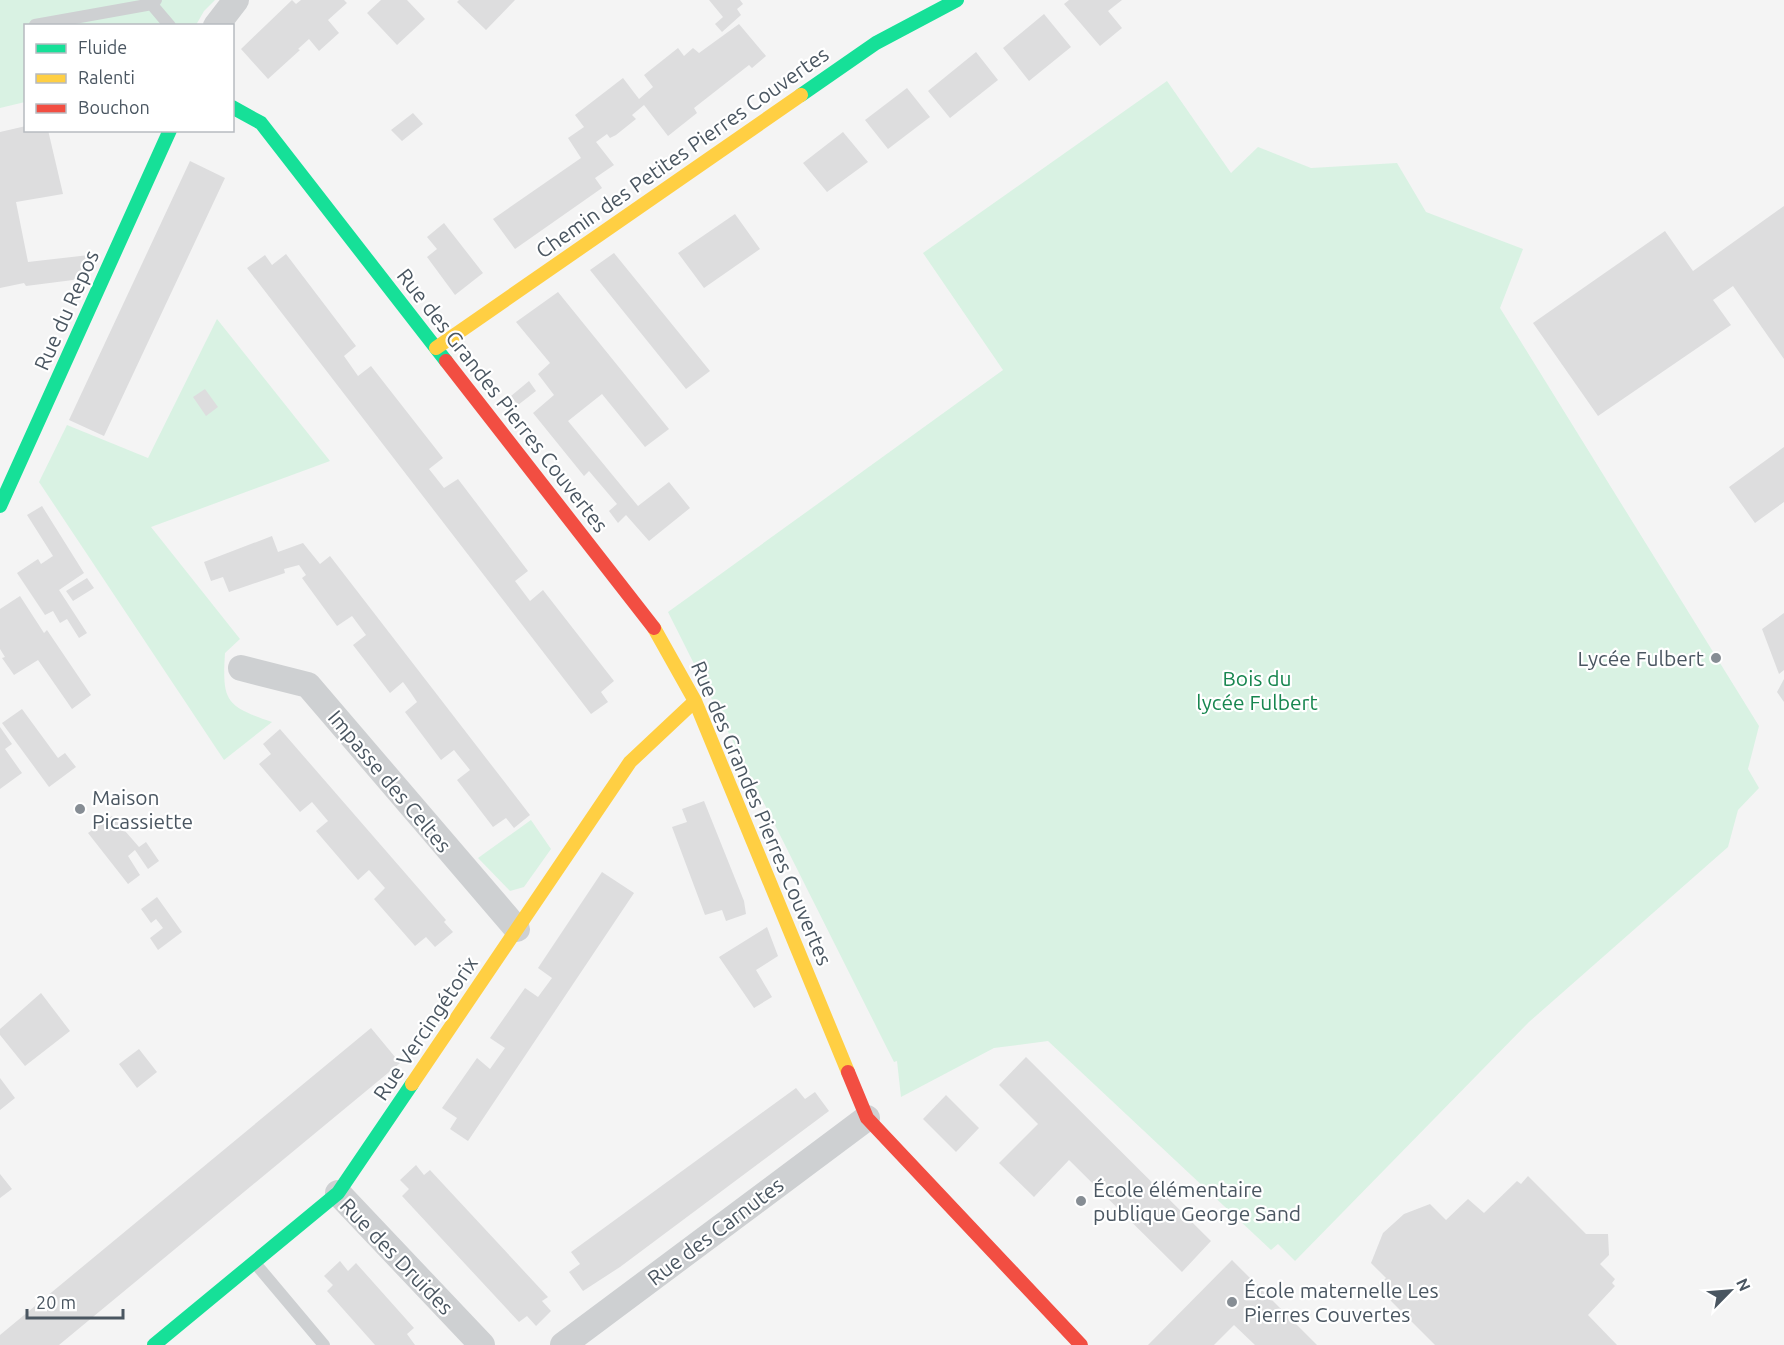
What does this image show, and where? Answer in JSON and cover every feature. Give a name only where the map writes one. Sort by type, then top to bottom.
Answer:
[{"type":"street","points":[[218,24],[236,0]]},
{"type":"street","name":"Chemin des Petites Pierres Couvertes","points":[[436,348],[876,43],[957,0]]},
{"type":"street","name":"Rue des Grandes Pierres Couvertes","points":[[234,108],[261,123],[660,636],[695,701],[867,1118],[1081,1345]]},
{"type":"street","name":"Rue du Repos","points":[[0,506],[169,132]]},
{"type":"street","name":"Impasse des Celtes","points":[[241,668],[308,685],[517,929]]},
{"type":"street","name":"Rue Vercingétorix","points":[[154,1345],[338,1193],[630,762],[695,701]]},
{"type":"street","name":"Rue des Carnutes","points":[[563,1345],[867,1118]]},
{"type":"street","name":"Rue des Druides","points":[[338,1193],[482,1345]]},
{"type":"lane","points":[[40,24],[152,1],[169,24]]},
{"type":"lane","points":[[254,1262],[324,1345]]},
{"type":"green space","points":[[0,0],[215,0],[204,11],[197,24],[24,24],[24,102],[0,108]]},
{"type":"green space","name":"Bois du lycée Fulbert","points":[[1167,81],[1231,173],[1258,147],[1311,168],[1397,163],[1426,212],[1523,249],[1500,308],[1759,726],[1748,769],[1759,788],[1738,810],[1728,847],[1529,1022],[1295,1261],[1278,1244],[1271,1250],[1048,1041],[994,1048],[901,1097],[897,1061],[894,1062],[668,612],[1003,370],[923,253]]},
{"type":"green space","points":[[217,319],[330,461],[151,527],[240,639],[225,653],[226,692],[230,700],[245,711],[272,722],[224,760],[39,482],[67,425],[148,458]]},
{"type":"green space","points":[[531,820],[551,849],[524,887],[510,891],[478,858]]},
{"type":"building","points":[[292,0],[296,4],[301,0],[344,0],[347,3],[328,20],[339,33],[319,51],[309,39],[268,79],[241,49]]},
{"type":"building","points":[[381,0],[407,0],[425,19],[397,45],[367,13]]},
{"type":"building","points":[[459,0],[515,0],[486,30],[457,2]]},
{"type":"building","points":[[709,0],[740,0],[743,4],[737,9],[741,15],[722,32],[715,24],[723,17]]},
{"type":"building","points":[[1069,0],[1122,0],[1108,11],[1122,28],[1100,46],[1064,4]]},
{"type":"building","points":[[1044,14],[1071,47],[1029,81],[1003,48]]},
{"type":"building","points":[[739,24],[766,56],[752,68],[749,65],[694,108],[697,113],[668,136],[644,105],[632,115],[636,119],[616,135],[610,138],[607,134],[596,142],[614,165],[595,178],[602,188],[515,249],[493,219],[581,158],[568,138],[584,127],[575,115],[623,78],[639,99],[653,87],[644,75],[678,48],[684,56],[693,48],[699,53]]},
{"type":"building","points":[[976,52],[998,80],[950,118],[928,91]]},
{"type":"building","points":[[907,88],[930,117],[888,149],[865,120]]},
{"type":"building","points":[[413,113],[423,124],[402,141],[391,130]]},
{"type":"building","points":[[24,126],[24,132],[48,132],[63,194],[16,202],[28,262],[89,255],[81,275],[73,280],[26,286],[24,283],[0,288],[0,132]]},
{"type":"building","points":[[843,132],[868,162],[827,192],[803,163]]},
{"type":"building","points":[[190,161],[225,178],[104,436],[69,420]]},
{"type":"building","points":[[1784,206],[1784,359],[1733,286],[1713,300],[1731,325],[1598,416],[1533,323],[1665,231],[1693,271]]},
{"type":"building","points":[[735,214],[760,249],[704,288],[678,253]]},
{"type":"building","points":[[444,223],[483,273],[455,295],[427,257],[437,249],[427,237]]},
{"type":"building","points":[[614,253],[710,371],[686,389],[590,270]]},
{"type":"building","points":[[286,254],[356,346],[344,356],[358,376],[371,366],[443,458],[429,469],[444,488],[458,479],[528,571],[515,581],[530,601],[543,590],[614,681],[601,692],[608,702],[591,714],[247,268],[265,255],[272,265]]},
{"type":"building","points":[[558,292],[669,429],[645,447],[602,394],[568,421],[638,506],[669,482],[690,508],[649,541],[626,515],[618,523],[609,511],[617,504],[589,471],[584,476],[533,413],[554,395],[538,374],[550,363],[516,322]]},
{"type":"building","points":[[529,381],[536,391],[518,405],[511,396]]},
{"type":"building","points":[[205,389],[218,407],[206,416],[193,397]]},
{"type":"building","points":[[1784,447],[1784,502],[1755,523],[1729,487]]},
{"type":"building","points":[[42,506],[84,573],[59,590],[87,633],[79,638],[67,619],[60,623],[53,611],[45,615],[17,573],[38,559],[41,564],[53,556],[27,515]]},
{"type":"building","points":[[272,536],[278,552],[303,543],[320,564],[330,556],[530,815],[514,828],[506,818],[493,827],[457,780],[470,770],[454,750],[441,760],[405,712],[417,702],[403,682],[390,693],[353,645],[366,635],[352,616],[337,626],[302,578],[306,575],[299,565],[284,569],[285,573],[229,592],[223,577],[211,581],[204,562]]},
{"type":"building","points":[[87,578],[94,588],[73,601],[66,591]]},
{"type":"building","points":[[20,596],[44,633],[47,630],[91,695],[72,709],[38,660],[14,675],[2,658],[5,657],[0,649],[0,609]]},
{"type":"building","points":[[1784,613],[1784,670],[1779,674],[1762,629]]},
{"type":"building","points":[[1784,679],[1784,702],[1777,692]]},
{"type":"building","points":[[22,709],[58,758],[65,753],[76,767],[49,787],[2,723]]},
{"type":"building","points":[[0,727],[12,744],[5,749],[22,773],[0,789]]},
{"type":"building","points":[[280,729],[446,920],[444,922],[453,932],[435,947],[426,937],[415,946],[374,899],[385,888],[369,870],[358,880],[316,831],[328,821],[312,802],[300,812],[259,764],[271,754],[263,744]]},
{"type":"building","points":[[704,801],[744,901],[746,914],[726,921],[722,910],[705,915],[672,827],[687,822],[682,809]]},
{"type":"building","points":[[112,816],[139,847],[146,842],[159,861],[148,869],[135,850],[128,856],[140,875],[128,884],[88,833]]},
{"type":"building","points":[[602,872],[634,893],[468,1141],[450,1129],[457,1118],[442,1108],[477,1058],[490,1069],[505,1048],[490,1038],[525,988],[538,997],[552,978],[538,968]]},
{"type":"building","points":[[157,897],[182,932],[158,950],[150,938],[163,928],[156,919],[151,923],[141,909]]},
{"type":"building","points":[[767,927],[778,956],[756,970],[772,997],[754,1008],[719,957]]},
{"type":"building","points":[[41,993],[70,1031],[25,1066],[0,1035],[0,1029]]},
{"type":"building","points":[[371,1028],[400,1063],[59,1345],[0,1345],[0,1335]]},
{"type":"building","points":[[139,1049],[157,1072],[137,1088],[119,1064]]},
{"type":"building","points":[[1026,1057],[1211,1241],[1182,1272],[1069,1160],[1034,1197],[999,1163],[1038,1124],[999,1085]]},
{"type":"building","points":[[0,1078],[15,1098],[0,1110]]},
{"type":"building","points":[[796,1088],[805,1099],[815,1092],[829,1111],[620,1267],[583,1291],[569,1272],[580,1264],[571,1252]]},
{"type":"building","points":[[946,1095],[979,1128],[956,1152],[923,1119]]},
{"type":"building","points":[[416,1165],[424,1175],[430,1170],[548,1297],[542,1301],[551,1311],[536,1326],[527,1316],[519,1322],[402,1196],[409,1189],[400,1180]]},
{"type":"building","points":[[0,1174],[12,1189],[0,1198]]},
{"type":"building","points":[[1528,1176],[1586,1234],[1608,1234],[1609,1255],[1600,1264],[1615,1279],[1612,1283],[1615,1286],[1588,1315],[1617,1345],[1435,1345],[1377,1287],[1386,1278],[1371,1263],[1383,1233],[1404,1214],[1430,1204],[1446,1220],[1468,1199],[1484,1213],[1517,1181],[1521,1184]]},
{"type":"building","name":"École maternelle Les Pierres Couvertes","points":[[1232,1260],[1317,1345],[1255,1345],[1234,1325],[1214,1345],[1148,1345]]},
{"type":"building","points":[[340,1261],[348,1271],[356,1263],[414,1328],[407,1334],[415,1345],[375,1345],[327,1291],[333,1285],[324,1276]]},
{"type":"traffic: fast","points":[[801,95],[876,43],[957,0]]},
{"type":"traffic: fast","points":[[234,108],[261,123],[446,361]]},
{"type":"traffic: fast","points":[[0,506],[169,132]]},
{"type":"traffic: fast","points":[[154,1345],[338,1193],[412,1084]]},
{"type":"traffic: slow","points":[[436,348],[801,95]]},
{"type":"traffic: slow","points":[[654,628],[695,701],[848,1072]]},
{"type":"traffic: slow","points":[[412,1084],[630,762],[695,701]]},
{"type":"traffic: jam","points":[[446,361],[654,628]]},
{"type":"traffic: jam","points":[[848,1072],[867,1118],[1081,1345]]},
{"type":"place","name":"Lycée Fulbert","points":[[1716,658]]},
{"type":"place","name":"Maison Picassiette","points":[[80,809]]},
{"type":"place","name":"École élémentaire publique George Sand","points":[[1081,1201]]},
{"type":"place","name":"École maternelle Les Pierres Couvertes","points":[[1232,1302]]}]
